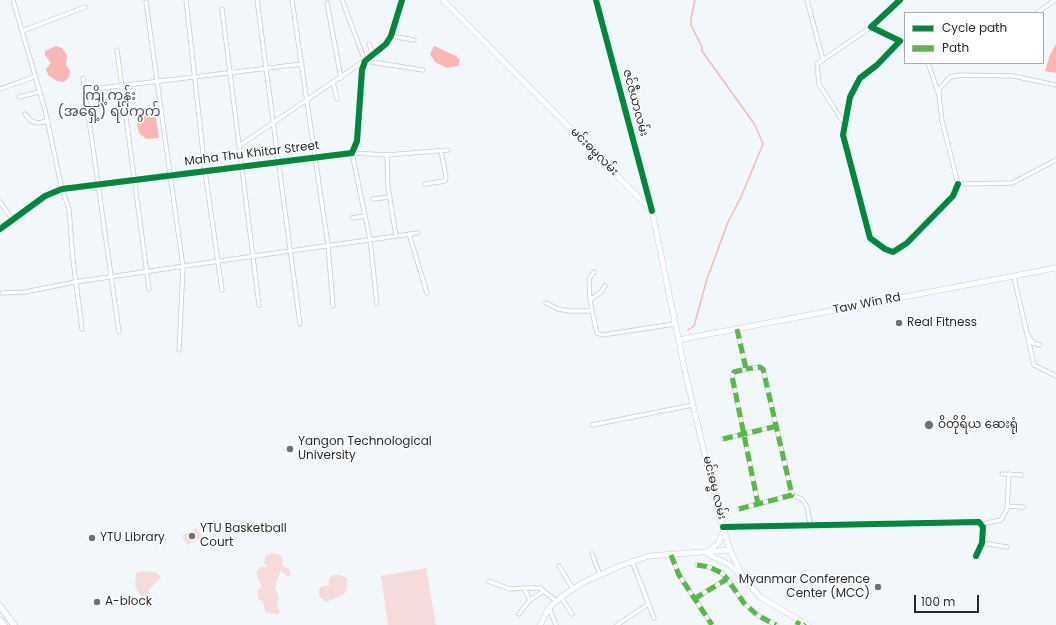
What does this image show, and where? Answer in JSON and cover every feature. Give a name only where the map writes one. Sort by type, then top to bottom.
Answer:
[{"type":"main road","points":[[352,153],[358,141],[362,70],[365,61],[386,44],[391,36],[402,0]]},
{"type":"main road","name":"မင်းဓမ္မလမ်း","points":[[443,0],[652,211]]},
{"type":"main road","name":"Maha Thu Khitar Street","points":[[0,229],[45,196],[62,189],[278,162],[314,156],[352,153]]},
{"type":"main road","points":[[652,211],[678,340]]},
{"type":"main road","name":"Taw Win Rd","points":[[678,340],[736,330],[927,291],[1056,268]]},
{"type":"main road","name":"မင်းဓမ္မ လမ်း","points":[[678,340],[723,528],[730,550],[743,577],[760,597],[798,623],[806,625]]},
{"type":"main road","points":[[706,553],[719,542],[723,528]]},
{"type":"main road","points":[[540,625],[549,608],[561,597],[600,575],[632,561],[649,556],[706,553],[730,550]]},
{"type":"main road","points":[[706,553],[730,565],[743,577]]},
{"type":"main road","points":[[0,606],[14,625]]},
{"type":"main road","points":[[0,620],[4,625]]},
{"type":"street","points":[[14,0],[34,77],[48,121],[62,189],[69,209],[75,282],[82,329]]},
{"type":"street","points":[[186,0],[205,171],[219,260],[222,290]]},
{"type":"street","points":[[257,0],[300,324]]},
{"type":"street","points":[[292,0],[328,245],[333,306]]},
{"type":"street","points":[[342,0],[365,61]]},
{"type":"street","name":"ဇင်ဇီယာလမ်း","points":[[596,0],[652,211]]},
{"type":"street","points":[[807,0],[823,60]]},
{"type":"street","points":[[844,125],[819,84],[817,64],[871,27],[900,0]]},
{"type":"street","points":[[1037,12],[1055,0]]},
{"type":"street","points":[[146,2],[183,267],[179,350]]},
{"type":"street","points":[[327,3],[340,78]]},
{"type":"street","points":[[22,30],[85,7]]},
{"type":"street","points":[[222,9],[259,305]]},
{"type":"street","points":[[871,27],[904,43]]},
{"type":"street","points":[[391,36],[414,40]]},
{"type":"street","points":[[900,41],[877,65],[860,78],[850,97],[843,135],[870,238],[890,252],[893,252],[907,243],[953,196],[958,184],[942,121],[939,95],[928,64]]},
{"type":"street","points":[[369,44],[373,54]]},
{"type":"street","points":[[117,50],[149,289]]},
{"type":"street","points":[[240,146],[365,61],[423,70]]},
{"type":"street","points":[[85,90],[302,64]]},
{"type":"street","points":[[939,95],[940,88],[950,78],[960,75],[1013,76],[1056,85]]},
{"type":"street","points":[[0,89],[34,77]]},
{"type":"street","points":[[83,78],[119,332]]},
{"type":"street","points":[[333,82],[337,99]]},
{"type":"street","points":[[19,97],[39,92]]},
{"type":"street","points":[[25,114],[31,121],[38,123],[48,121]]},
{"type":"street","points":[[377,304],[370,240],[352,153],[386,155],[448,150]]},
{"type":"street","points":[[425,184],[444,181],[446,176],[441,151]]},
{"type":"street","points":[[386,155],[396,236]]},
{"type":"street","points":[[958,184],[1012,183],[1056,160]]},
{"type":"street","points":[[373,199],[390,197]]},
{"type":"street","points":[[0,202],[12,219]]},
{"type":"street","points":[[352,218],[365,216]]},
{"type":"street","points":[[2,293],[25,292],[75,282],[183,267],[219,260],[418,233]]},
{"type":"street","points":[[409,234],[427,293]]},
{"type":"street","points":[[594,272],[589,279],[590,300],[597,333],[602,335],[675,324]]},
{"type":"street","points":[[1014,276],[1034,365],[1056,376]]},
{"type":"street","points":[[590,300],[605,286]]},
{"type":"street","points":[[546,303],[558,309],[570,311],[592,311]]},
{"type":"street","points":[[736,330],[746,369]]},
{"type":"street","points":[[1027,332],[1033,343],[1040,345]]},
{"type":"street","points":[[758,504],[732,376],[734,372],[760,367],[763,369],[792,495]]},
{"type":"street","points":[[592,425],[693,405]]},
{"type":"street","points":[[723,440],[777,426]]},
{"type":"street","points":[[1002,474],[1022,475]]},
{"type":"street","points":[[723,528],[810,524],[979,522],[982,524],[1001,520],[1007,506],[1009,474]]},
{"type":"street","points":[[739,509],[792,495],[802,500],[807,507],[810,524]]},
{"type":"street","points":[[1007,506],[1024,507]]},
{"type":"street","points":[[976,556],[982,543],[982,524]]},
{"type":"street","points":[[982,543],[1007,547]]},
{"type":"street","points":[[592,554],[600,575]]},
{"type":"street","points":[[671,555],[679,575],[712,625]]},
{"type":"street","points":[[632,561],[647,604],[654,618]]},
{"type":"street","points":[[697,565],[709,567],[722,573],[744,603],[757,615],[776,625]]},
{"type":"street","points":[[559,566],[573,589]]},
{"type":"street","points":[[694,599],[727,579]]},
{"type":"street","points":[[488,581],[510,589],[534,587],[544,591],[556,601]]},
{"type":"street","points":[[524,588],[530,600]]},
{"type":"street","points":[[519,614],[530,600],[544,591]]},
{"type":"street","points":[[561,597],[572,614]]},
{"type":"street","points":[[617,625],[647,604]]},
{"type":"street","points":[[549,608],[556,625]]},
{"type":"shaded area","points":[[1056,44],[1056,73],[1045,71],[1050,55]]},
{"type":"shaded area","points":[[56,46],[62,48],[67,55],[66,65],[70,71],[69,77],[64,82],[57,81],[48,75],[46,69],[51,63],[45,55],[45,51]]},
{"type":"shaded area","points":[[434,46],[456,56],[460,60],[458,66],[447,68],[435,62],[430,54]]},
{"type":"shaded area","points":[[155,111],[159,138],[146,139],[139,133],[137,124],[144,115]]},
{"type":"shaded area","name":"YTU Basketball Court","points":[[197,528],[202,537],[187,545],[182,536]]},
{"type":"shaded area","points":[[275,553],[280,555],[283,560],[283,566],[289,569],[291,575],[287,576],[281,571],[278,577],[275,588],[279,596],[277,604],[280,612],[278,614],[266,613],[263,602],[258,598],[258,590],[262,587],[256,573],[260,567],[267,567],[264,562],[266,555]]},
{"type":"shaded area","points":[[426,568],[436,625],[388,625],[381,576]]},
{"type":"shaded area","points":[[142,571],[155,572],[161,577],[149,590],[147,596],[142,598],[135,586],[136,573]]},
{"type":"shaded area","points":[[333,575],[340,575],[347,578],[347,589],[343,595],[326,602],[319,596],[319,589],[322,586],[329,586],[329,579]]},
{"type":"waterway","points":[[688,330],[694,326],[707,279],[728,222],[741,197],[763,144],[755,125],[702,51],[702,47],[691,25],[695,0]]},
{"type":"marked path","points":[[737,329],[746,369],[734,372],[732,376],[758,504]]},
{"type":"marked path","points":[[739,509],[792,495],[763,369],[760,367],[746,369]]},
{"type":"marked path","points":[[723,439],[777,426]]},
{"type":"marked path","points":[[671,555],[679,575],[712,625]]},
{"type":"marked path","points":[[697,565],[709,567],[722,573],[727,579]]},
{"type":"marked path","points":[[694,599],[727,579],[744,603],[757,615],[776,625]]},
{"type":"marked path","points":[[797,625],[799,621]]},
{"type":"cycle path","points":[[0,229],[45,196],[62,189],[352,153],[357,141],[362,70],[365,61],[386,44],[391,36],[402,0]]},
{"type":"cycle path","points":[[596,0],[652,211]]},
{"type":"cycle path","points":[[900,0],[871,27],[900,41],[877,65],[860,78],[850,97],[843,135],[870,238],[885,249],[893,252],[907,243],[953,196],[958,184]]},
{"type":"cycle path","points":[[723,527],[979,522],[983,527],[982,543],[976,556]]},
{"type":"place","name":"Real Fitness","points":[[899,323]]},
{"type":"place","name":"ဝိတိုရိယ ဆေးရုံ","points":[[929,425]]},
{"type":"place","name":"Yangon Technological University","points":[[290,449]]},
{"type":"place","name":"YTU Basketball Court","points":[[192,536]]},
{"type":"place","name":"YTU Library","points":[[92,538]]},
{"type":"place","name":"Myanmar Conference Center (MCC)","points":[[878,587]]},
{"type":"place","name":"A-block","points":[[97,602]]},
{"type":"district","name":"ကြို့ကုန်း (အရှေ့) ရပ်ကွက်","points":[[109,104]]}]
